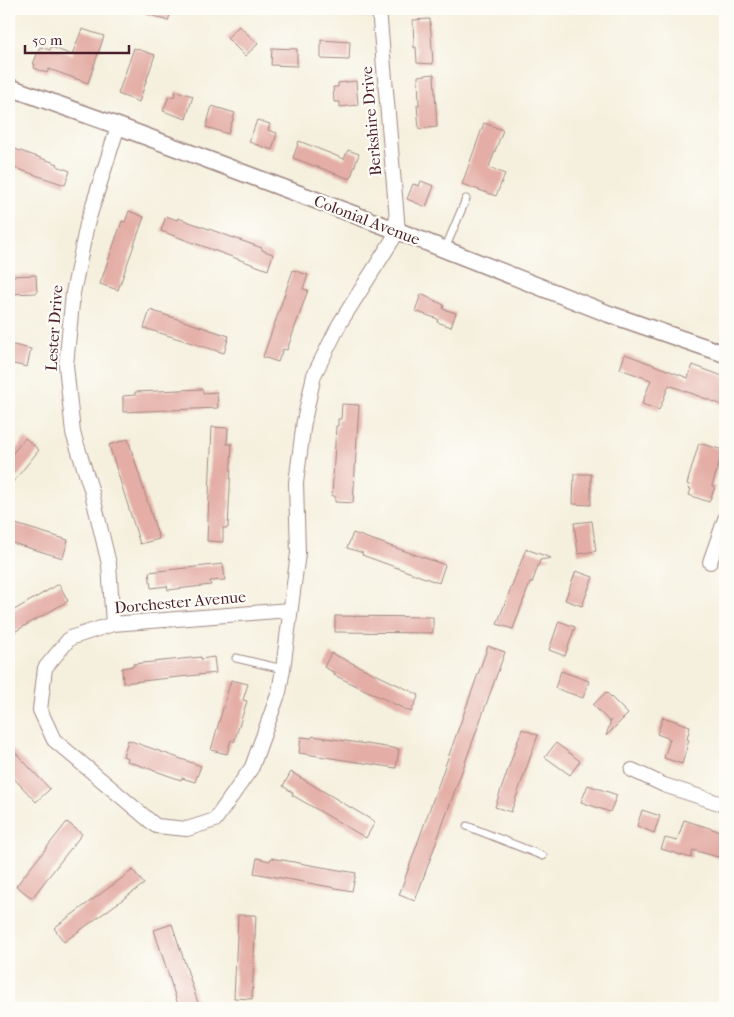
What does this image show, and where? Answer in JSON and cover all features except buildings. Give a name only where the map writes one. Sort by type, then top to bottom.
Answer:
[{"type":"street","name":"Berkshire Drive","points":[[379,9],[398,231]]},
{"type":"street","name":"Colonial Avenue","points":[[9,87],[398,231],[610,314],[725,354]]},
{"type":"street","name":"Lester Drive","points":[[113,624],[109,564],[92,490],[73,433],[66,365],[73,293],[87,224],[118,126]]},
{"type":"street","name":"Dorchester Avenue","points":[[290,610],[113,624],[70,638],[45,668],[40,710],[54,740],[156,826],[188,829],[215,820],[252,767],[279,692],[284,669],[298,552],[296,483],[304,422],[314,375],[340,323],[398,231]]},
{"type":"street","points":[[710,562],[725,519]]},
{"type":"street","points":[[632,770],[664,785],[725,805]]},
{"type":"lane","points":[[445,250],[466,199]]},
{"type":"lane","points":[[236,658],[284,669]]},
{"type":"lane","points":[[467,826],[543,856]]}]
